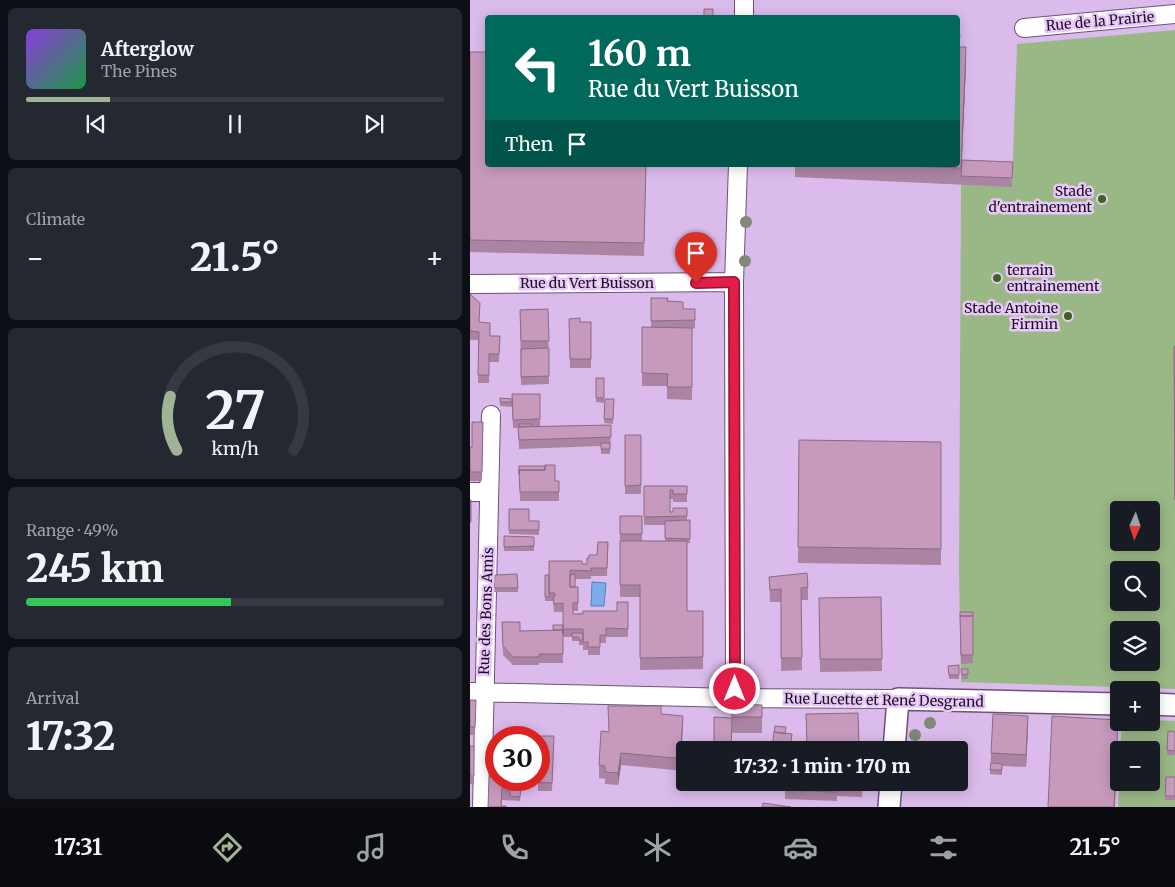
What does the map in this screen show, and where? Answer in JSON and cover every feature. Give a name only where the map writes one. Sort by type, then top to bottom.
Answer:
[{"type":"street","points":[[744,0],[744,15]]},
{"type":"street","name":"Rue de la Prairie","points":[[1024,28],[1175,14]]},
{"type":"street","points":[[735,698],[734,282],[738,167]]},
{"type":"street","name":"Rue du Vert Buisson","points":[[470,284],[734,282]]},
{"type":"street","name":"Rue des Bons Amis","points":[[482,807],[477,692],[489,492],[491,415]]},
{"type":"street","points":[[470,492],[489,492]]},
{"type":"street","name":"Rue Lucette et René Desgrand","points":[[477,692],[1110,704]]},
{"type":"street","points":[[895,741],[898,699]]},
{"type":"street","points":[[1160,704],[1175,705]]},
{"type":"street","points":[[889,807],[890,791]]},
{"type":"green space","name":"Stade Antoine Firmin","points":[[1175,30],[1175,689],[1160,689],[1160,681],[1110,681],[1110,687],[961,682],[959,573],[961,184],[1012,186],[1017,44]]},
{"type":"green space","points":[[1160,720],[1175,721],[1175,807],[1118,807],[1119,791],[1160,791],[1160,741],[1121,741],[1121,731],[1160,731]]},
{"type":"water","points":[[592,582],[606,583],[604,606],[591,606]]},
{"type":"building","points":[[704,9],[713,9],[713,15],[704,15]]},
{"type":"building","points":[[960,47],[966,47],[961,168],[936,167],[960,167]]},
{"type":"building","points":[[470,52],[485,52],[485,167],[646,167],[644,243],[470,240]]},
{"type":"building","points":[[962,160],[1013,162],[1012,178],[961,176]]},
{"type":"building","points":[[470,294],[480,303],[479,322],[490,323],[490,336],[500,336],[499,354],[489,354],[489,375],[478,375],[479,332],[470,331]]},
{"type":"building","points":[[651,298],[668,298],[667,301],[683,302],[683,309],[695,309],[695,320],[651,321]]},
{"type":"building","points":[[548,309],[549,341],[521,341],[520,310]]},
{"type":"building","points":[[580,318],[580,322],[591,322],[591,359],[570,359],[569,319]]},
{"type":"building","points":[[642,327],[692,328],[692,387],[667,387],[668,374],[642,373]]},
{"type":"building","points":[[1175,346],[1175,500],[1174,347]]},
{"type":"building","points":[[549,348],[549,376],[521,377],[521,349]]},
{"type":"building","points":[[596,378],[604,378],[604,398],[596,398]]},
{"type":"building","points":[[512,394],[540,394],[540,419],[513,420]]},
{"type":"building","points":[[500,398],[512,399],[512,402],[500,402]]},
{"type":"building","points":[[605,399],[614,399],[613,419],[604,419]]},
{"type":"building","points":[[472,422],[483,422],[482,472],[470,472]]},
{"type":"building","points":[[519,424],[532,424],[532,426],[519,427]]},
{"type":"building","points":[[611,425],[611,437],[519,440],[518,427]]},
{"type":"building","points":[[625,435],[641,435],[641,485],[625,486]]},
{"type":"building","points":[[799,440],[941,442],[941,549],[798,547]]},
{"type":"building","points":[[601,443],[610,443],[610,449],[601,449]]},
{"type":"building","points":[[545,465],[555,465],[555,481],[559,481],[559,492],[520,492],[519,470],[545,470]]},
{"type":"building","points":[[519,466],[545,466],[545,470],[519,470]]},
{"type":"building","points":[[644,486],[687,486],[687,494],[673,494],[673,490],[670,490],[670,512],[673,512],[673,508],[687,508],[687,516],[644,517]]},
{"type":"building","points":[[471,500],[471,522],[470,522]]},
{"type":"building","points":[[509,509],[529,509],[529,521],[539,521],[539,530],[509,530]]},
{"type":"building","points":[[620,516],[642,516],[642,534],[620,534]]},
{"type":"building","points":[[690,520],[690,539],[665,538],[665,521]]},
{"type":"building","points":[[504,536],[534,537],[534,546],[504,547]]},
{"type":"building","points":[[620,541],[687,541],[687,611],[703,611],[703,657],[640,658],[640,585],[620,585]]},
{"type":"building","points":[[598,542],[608,542],[607,568],[591,568],[591,571],[570,570],[570,587],[578,587],[578,603],[573,603],[573,614],[583,614],[583,611],[617,611],[617,602],[628,602],[628,629],[606,628],[606,635],[600,635],[600,647],[588,647],[588,642],[583,642],[583,629],[563,629],[563,603],[554,604],[553,597],[555,593],[549,593],[549,561],[582,561],[582,564],[587,564],[589,555],[597,555]]},
{"type":"building","points":[[807,573],[808,587],[801,588],[802,658],[781,658],[781,589],[770,590],[769,577]]},
{"type":"building","points":[[517,574],[518,588],[494,588],[495,575]]},
{"type":"building","points":[[575,574],[575,587],[570,587],[570,575]]},
{"type":"building","points":[[545,575],[549,575],[549,597],[545,597]]},
{"type":"building","points":[[881,597],[882,659],[820,659],[819,598]]},
{"type":"building","points":[[960,612],[973,612],[973,616],[960,616]]},
{"type":"building","points":[[960,616],[973,616],[973,655],[961,655]]},
{"type":"building","points":[[502,622],[520,622],[520,631],[563,630],[563,654],[539,654],[539,657],[513,657],[503,646]]},
{"type":"building","points":[[553,625],[563,625],[563,630],[553,630]]},
{"type":"building","points":[[572,633],[583,633],[583,640],[579,640],[579,637],[572,637]]},
{"type":"building","points":[[959,665],[959,675],[949,675],[948,666]]},
{"type":"building","points":[[961,669],[968,669],[968,674],[962,675]]},
{"type":"building","points":[[470,700],[476,700],[475,727],[470,727]]},
{"type":"building","points":[[732,704],[762,705],[762,717],[732,717]]},
{"type":"building","points":[[608,706],[661,706],[661,714],[683,716],[681,741],[676,741],[676,758],[621,753],[618,773],[605,772],[605,766],[599,765],[601,731],[609,732]]},
{"type":"building","points":[[858,713],[859,741],[807,741],[806,714]]},
{"type":"building","points":[[993,714],[1028,716],[1026,755],[991,753]]},
{"type":"building","points":[[1052,716],[1110,720],[1110,731],[1117,731],[1117,741],[1110,741],[1110,791],[1115,791],[1114,807],[1048,807]]},
{"type":"building","points":[[714,717],[732,718],[731,741],[714,741]]},
{"type":"building","points":[[775,726],[786,727],[785,734],[774,732]]},
{"type":"building","points":[[1168,731],[1175,732],[1175,751],[1167,750]]},
{"type":"building","points":[[774,732],[792,734],[791,741],[773,741]]},
{"type":"building","points":[[550,736],[554,736],[552,783],[550,783]]},
{"type":"building","points":[[470,746],[474,746],[474,776],[470,776]]},
{"type":"building","points":[[991,763],[1002,764],[1002,770],[990,770]]},
{"type":"building","points":[[1166,777],[1175,777],[1175,796],[1165,796]]},
{"type":"building","points":[[489,791],[502,791],[501,806],[506,807],[488,807]]},
{"type":"building","points":[[510,791],[521,791],[520,797],[510,796]]},
{"type":"building","points":[[763,803],[791,807],[762,807]]},
{"type":"place","name":"Stade d'entrainement","points":[[1102,199]]},
{"type":"place","name":"terrain entrainement","points":[[997,278]]},
{"type":"place","name":"Stade Antoine Firmin","points":[[1068,316]]},
{"type":"route","points":[[696,283],[734,282],[735,689]]}]
